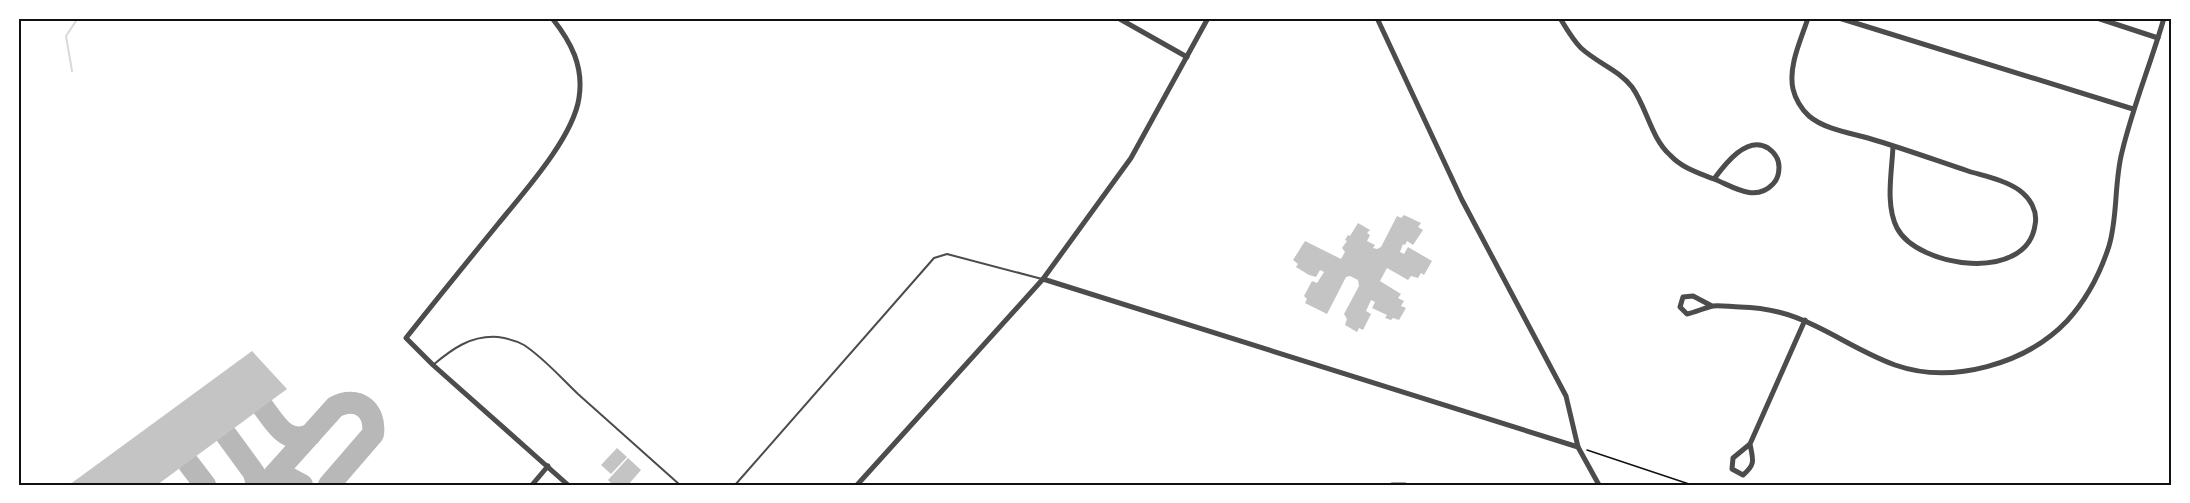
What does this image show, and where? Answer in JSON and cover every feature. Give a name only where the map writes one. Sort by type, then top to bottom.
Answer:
[{"type":"street","points":[[552,18],[565,35],[577,58],[580,77],[579,99],[573,119],[556,148],[532,181],[406,338],[433,365],[568,485]]},
{"type":"street","points":[[1118,18],[1187,57]]},
{"type":"street","points":[[857,485],[1043,279],[1131,158],[1208,18]]},
{"type":"street","points":[[1377,18],[1462,200],[1566,396],[1578,447],[1599,485]]},
{"type":"street","points":[[1560,18],[1580,47],[1630,85],[1641,102],[1657,138],[1668,155],[1679,164],[1740,191],[1760,192],[1769,188],[1776,180],[1779,170],[1778,159],[1764,145],[1754,145],[1741,151],[1726,163],[1714,179]]},
{"type":"street","points":[[1808,18],[1793,70],[1794,91],[1802,109],[1818,122],[1893,146],[2017,189],[2032,204],[2036,214],[2036,224],[2029,243],[2014,256],[1995,262],[1965,262],[1936,257],[1917,249],[1902,236],[1893,218],[1891,198],[1893,146]]},
{"type":"street","points":[[1839,18],[2133,109]]},
{"type":"street","points":[[2097,18],[2158,38]]},
{"type":"street","points":[[1712,306],[1700,312],[1687,314],[1680,307],[1683,297],[1693,296],[1712,306],[1772,309],[1827,330],[1871,355],[1899,366],[1928,372],[1958,372],[1988,366],[2017,356],[2043,341],[2066,321],[2085,298],[2100,272],[2110,243],[2118,174],[2133,109],[2164,18]]},
{"type":"street","points":[[1043,279],[1578,447]]},
{"type":"street","points":[[1750,444],[1753,462],[1751,468],[1743,475],[1732,469],[1733,458],[1750,444],[1805,320]]},
{"type":"street","points":[[532,485],[548,466]]},
{"type":"street","points":[[1392,485],[1405,485]]},
{"type":"lane","points":[[735,485],[934,258],[947,254],[1043,279]]},
{"type":"lane","points":[[433,365],[466,341],[480,337],[499,337],[521,344],[548,363],[582,397],[680,485]]},
{"type":"path","points":[[1578,447],[1692,485]]},
{"type":"building","points":[[1404,215],[1421,223],[1418,227],[1423,230],[1413,245],[1407,241],[1400,252],[1404,254],[1408,247],[1432,261],[1424,275],[1421,273],[1418,278],[1411,276],[1408,280],[1387,268],[1380,281],[1401,294],[1398,298],[1404,301],[1401,306],[1406,308],[1399,320],[1385,318],[1387,315],[1372,308],[1375,302],[1371,300],[1366,311],[1371,314],[1363,330],[1359,328],[1357,332],[1345,325],[1347,319],[1344,314],[1359,286],[1358,280],[1350,276],[1346,277],[1327,314],[1305,303],[1307,299],[1304,296],[1312,281],[1317,283],[1324,272],[1320,270],[1316,277],[1296,267],[1298,264],[1293,260],[1305,241],[1341,259],[1345,252],[1342,248],[1347,241],[1345,240],[1358,223],[1370,230],[1367,233],[1370,235],[1367,241],[1375,245],[1373,248],[1377,249],[1381,247],[1397,216],[1401,218]]},
{"type":"building","points":[[252,351],[287,389],[157,485],[69,485]]},
{"type":"building","points":[[617,448],[627,457],[611,474],[601,465]]},
{"type":"building","points":[[628,458],[641,470],[628,485],[613,485],[608,480]]},
{"type":"waterway","points":[[72,71],[66,36],[78,18]]},
{"type":"taxiway","points":[[265,485],[335,407],[343,404],[358,404],[364,407],[372,418],[373,434],[329,485]]},
{"type":"taxiway","points":[[263,407],[277,426],[288,435],[294,437],[310,435]]},
{"type":"taxiway","points":[[227,436],[254,473],[257,485]]},
{"type":"taxiway","points":[[189,464],[205,485]]},
{"type":"taxiway","points":[[270,480],[287,477],[302,485]]}]
